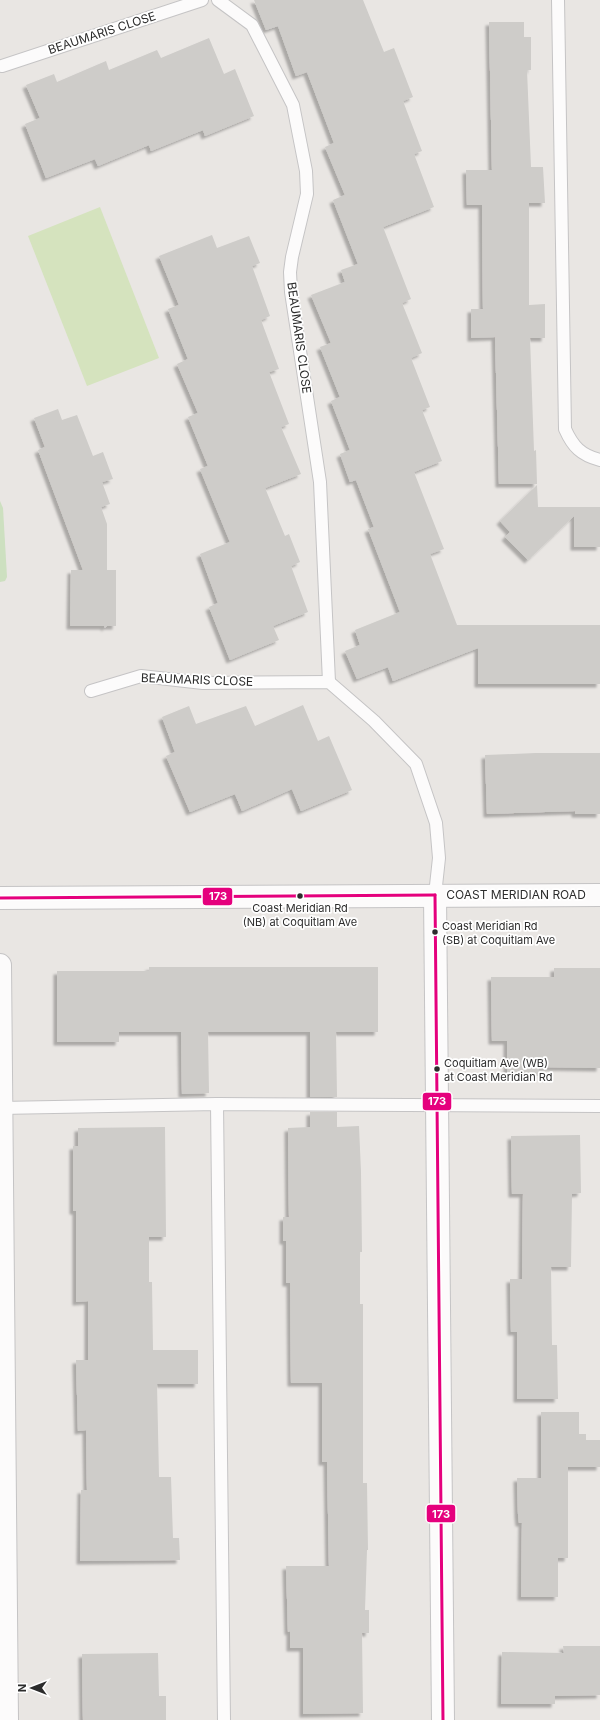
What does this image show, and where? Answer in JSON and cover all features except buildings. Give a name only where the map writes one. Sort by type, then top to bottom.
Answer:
[{"type":"street","name":"COAST MERIDIAN ROAD","points":[[0,898],[600,894]]},
{"type":"street","points":[[435,895],[443,1720]]},
{"type":"street","points":[[0,965],[7,1720]]},
{"type":"lane","name":"BEAUMARIS CLOSE","points":[[2,66],[202,0]]},
{"type":"lane","name":"BEAUMARIS CLOSE","points":[[91,691],[141,676],[203,683],[329,682],[320,482],[291,292],[290,272],[307,194],[306,171],[293,105],[252,25],[218,0]]},
{"type":"lane","points":[[558,0],[565,429],[575,447],[586,456],[600,460]]},
{"type":"lane","points":[[329,682],[374,721],[416,764],[436,823],[439,858],[435,895]]},
{"type":"lane","points":[[217,1104],[224,1720]]},
{"type":"lane","points":[[1,1108],[217,1104],[600,1106]]},
{"type":"green space","points":[[100,207],[159,358],[87,386],[28,236]]},
{"type":"green space","points":[[0,501],[3,508],[7,577],[5,581],[0,582]]},
{"type":"transit line","name":"173","points":[[435,895],[443,1720]]},
{"type":"transit line","name":"173","points":[[0,898],[435,895]]},
{"type":"place","name":"Coast Meridian Rd (NB) at Coquitlam Ave","points":[[300,896]]},
{"type":"place","name":"Coast Meridian Rd (SB) at Coquitlam Ave","points":[[435,932]]},
{"type":"place","name":"Coquitlam Ave (WB) at Coast Meridian Rd","points":[[437,1069]]}]
